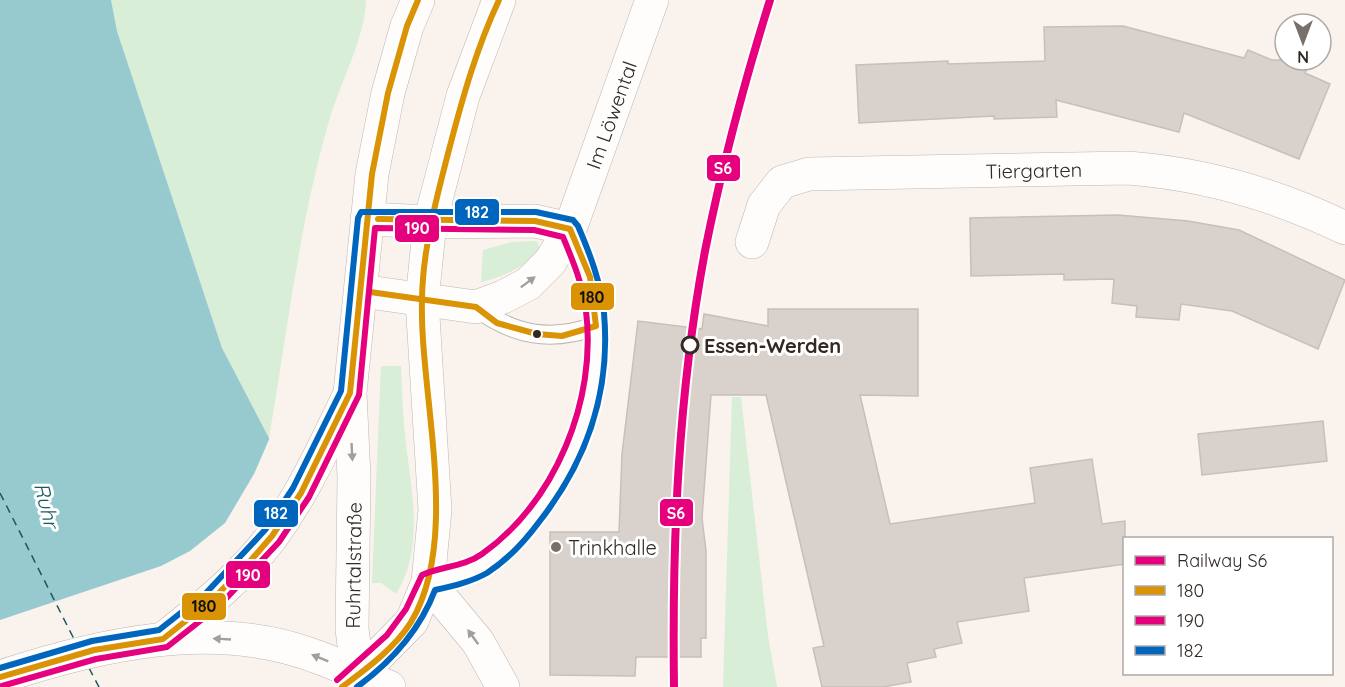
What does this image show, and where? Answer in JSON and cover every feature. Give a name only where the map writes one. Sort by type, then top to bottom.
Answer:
[{"type":"main road","name":"Ruhrtalstraße","points":[[366,680],[352,594],[354,477],[350,393],[367,219],[388,93],[407,26],[418,0]]},
{"type":"main road","points":[[0,677],[94,650],[163,639],[208,638],[259,642],[308,653],[366,680],[412,621],[428,582],[435,510],[422,300],[430,222],[463,96],[499,0]]},
{"type":"main road","name":"Im Löwental","points":[[361,291],[476,307],[528,284],[550,262],[570,229],[652,0]]},
{"type":"main road","name":"Tiergarten","points":[[752,242],[764,204],[782,182],[808,174],[1128,168],[1176,172],[1239,186],[1296,204],[1345,228]]},
{"type":"main road","points":[[367,219],[430,222],[535,221],[570,229]]},
{"type":"main road","points":[[163,639],[212,600],[272,536],[312,472],[350,393]]},
{"type":"main road","points":[[428,582],[478,642],[503,687]]},
{"type":"lane","points":[[428,582],[458,576],[486,563],[507,547],[530,520],[565,469],[580,438],[587,412],[596,326],[590,277],[570,229]]},
{"type":"lane","points":[[476,307],[497,323],[537,334],[562,336],[596,326]]},
{"type":"green space","points":[[111,0],[366,0],[365,15],[357,45],[329,121],[310,199],[294,279],[269,438],[222,348],[117,31]]},
{"type":"green space","points":[[537,241],[540,252],[527,262],[513,271],[481,282],[483,250],[512,242]]},
{"type":"green space","points":[[381,366],[401,366],[404,425],[413,502],[413,540],[410,559],[405,577],[396,594],[381,583],[372,583]]},
{"type":"green space","points":[[732,397],[741,397],[768,636],[777,687],[723,687]]},
{"type":"water","name":"Ruhr","points":[[0,0],[111,0],[117,31],[222,348],[269,438],[349,687],[0,687]]},
{"type":"pier","points":[[271,435],[352,687],[0,687],[0,620],[161,566],[190,551],[225,523],[254,474]]},
{"type":"building","points":[[1123,26],[1244,58],[1248,50],[1273,60],[1273,72],[1305,72],[1330,84],[1299,159],[1184,113],[1179,132],[1056,100],[1057,117],[994,119],[994,116],[859,123],[856,65],[948,61],[948,64],[1045,61],[1044,27]]},
{"type":"building","points":[[1118,215],[1188,221],[1239,230],[1345,280],[1318,349],[1232,311],[1181,304],[1179,320],[1136,317],[1137,306],[1112,303],[1114,279],[1064,280],[1064,274],[971,276],[970,218]]},
{"type":"building","points":[[768,309],[918,309],[918,396],[860,395],[890,524],[1035,503],[1030,468],[1092,459],[1102,524],[1125,521],[1123,564],[1024,578],[1029,611],[957,622],[962,643],[934,649],[936,657],[907,663],[911,682],[883,687],[822,687],[813,648],[824,646],[766,395],[711,395],[702,518],[706,551],[706,638],[701,638],[701,657],[636,657],[635,676],[550,675],[550,532],[619,532],[622,454],[638,321],[702,329],[704,314],[768,326]]},
{"type":"building","points":[[1323,421],[1327,461],[1202,475],[1198,434]]},
{"type":"ferry route","points":[[0,493],[74,639]]},
{"type":"ferry route","points":[[89,668],[99,687]]},
{"type":"rail line","name":"S6","points":[[674,687],[676,523],[688,359],[705,251],[726,156],[770,0]]},
{"type":"transit line","name":"180","points":[[0,677],[94,650],[163,639],[212,600],[252,559],[272,536],[301,493],[350,393],[372,174],[388,93],[407,26],[418,0]]},
{"type":"transit line","name":"180","points":[[342,687],[380,658],[397,641],[411,622],[426,588],[434,549],[436,507],[423,336],[422,298],[425,260],[436,203],[460,109],[477,54],[499,0]]},
{"type":"transit line","name":"182","points":[[0,668],[92,641],[159,630],[206,593],[265,530],[293,488],[341,391],[358,218],[361,212],[536,212],[573,220],[587,247],[604,313],[604,370],[599,398],[583,450],[556,499],[522,543],[487,573],[435,590],[413,632],[393,656],[357,687]]},
{"type":"transit line","name":"180","points":[[370,292],[476,307],[497,323],[537,334],[562,336],[596,326],[590,277],[570,229],[535,221],[378,219]]},
{"type":"transit line","name":"190","points":[[2,686],[96,659],[167,647],[219,606],[279,542],[309,497],[359,395],[375,228],[534,230],[563,237],[583,292],[588,345],[585,379],[566,446],[531,506],[508,532],[482,554],[468,562],[422,575],[406,609],[387,635],[337,680]]},
{"type":"place","name":"Essen-Werden","points":[[690,345]]},
{"type":"place","name":"Trinkhalle","points":[[556,547]]}]
